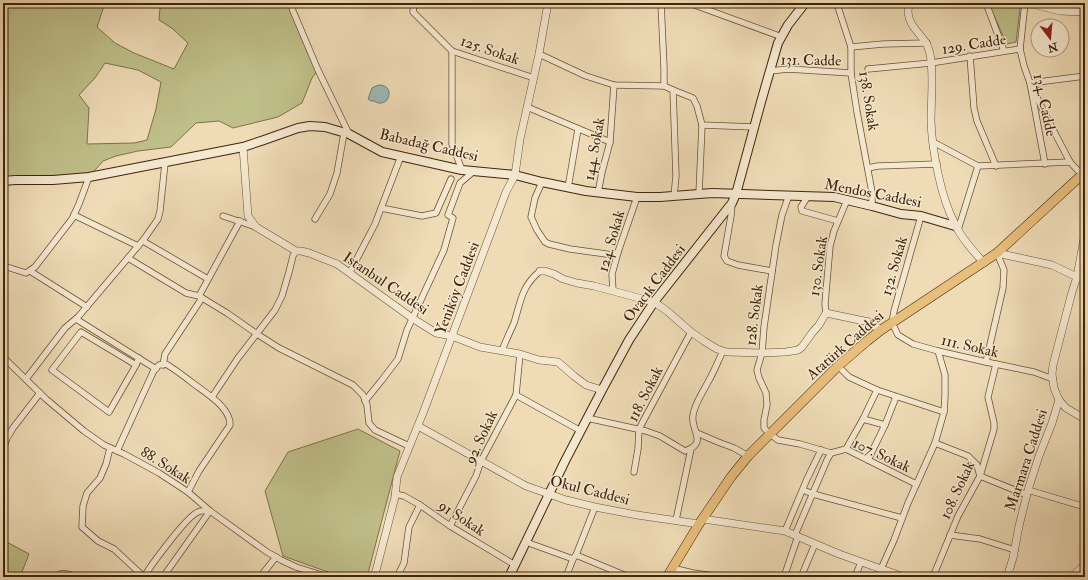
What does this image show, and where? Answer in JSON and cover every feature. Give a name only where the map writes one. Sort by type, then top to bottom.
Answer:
[{"type":"main road","name":"Ovacık Caddesi","points":[[509,577],[587,418],[629,340],[654,302],[732,203],[736,194],[778,43],[788,25],[805,3]]},
{"type":"main road","name":"Babadağ Caddesi","points":[[3,181],[53,180],[89,177],[243,147],[298,128],[310,126],[325,127],[346,134],[382,152],[462,170],[515,175],[568,188],[598,193],[637,197],[712,193],[736,194]]},
{"type":"main road","name":"Atatürk Caddesi","points":[[667,577],[731,477],[748,456],[838,366],[867,341],[892,323],[998,254],[1084,173]]},
{"type":"main road","name":"Mendos Caddesi","points":[[736,194],[834,197],[902,214],[921,216],[957,228]]},
{"type":"street","points":[[291,3],[293,11],[346,134],[337,173],[330,194],[315,219]]},
{"type":"street","name":"125. Sokak","points":[[414,3],[413,12],[429,26],[452,51],[534,78]]},
{"type":"street","name":"Yeniköy Caddesi","points":[[374,577],[396,494],[398,477],[506,192],[515,175],[520,139],[539,54],[548,3]]},
{"type":"street","points":[[661,3],[664,86]]},
{"type":"street","points":[[689,3],[782,36]]},
{"type":"street","name":"138. Sokak","points":[[835,3],[840,13],[851,47],[851,72],[856,112],[868,168],[872,192],[872,206]]},
{"type":"street","points":[[909,3],[908,12],[910,20],[915,30],[927,43],[930,54],[931,125],[937,164],[947,209],[957,228],[975,254],[984,263]]},
{"type":"street","points":[[986,3],[1004,51]]},
{"type":"street","name":"134. Cadde","points":[[1025,3],[1020,49],[1030,83],[1045,164]]},
{"type":"street","points":[[1029,3],[1060,11],[1085,12]]},
{"type":"street","points":[[851,47],[883,44],[927,43]]},
{"type":"street","name":"129. Cadde","points":[[868,68],[931,63],[1020,49]]},
{"type":"street","points":[[452,51],[452,144],[462,170]]},
{"type":"street","points":[[539,54],[586,76],[614,85],[664,86],[692,98],[697,106],[702,125],[700,194]]},
{"type":"street","points":[[970,56],[974,108],[977,121],[996,166]]},
{"type":"street","name":"131. Cadde","points":[[770,71],[788,70],[851,72]]},
{"type":"street","points":[[1084,173],[1070,162],[1030,83],[1085,76]]},
{"type":"street","name":"144. Sokak","points":[[598,193],[610,142],[614,85]]},
{"type":"street","points":[[673,90],[676,176],[674,196]]},
{"type":"street","points":[[527,108],[610,142]]},
{"type":"street","points":[[702,125],[754,127]]},
{"type":"street","points":[[568,188],[578,129]]},
{"type":"street","points":[[933,142],[978,166],[1070,162]]},
{"type":"street","points":[[243,147],[248,216],[256,227]]},
{"type":"street","points":[[350,272],[374,224],[401,156]]},
{"type":"street","points":[[26,379],[65,328],[87,307],[143,240],[158,218],[165,162]]},
{"type":"street","points":[[868,168],[878,166],[937,164]]},
{"type":"street","points":[[957,228],[978,166]]},
{"type":"street","points":[[365,401],[398,359],[412,318],[444,250],[454,218],[448,214],[460,183],[474,171]]},
{"type":"street","points":[[3,265],[26,273],[35,267],[72,219],[89,177]]},
{"type":"street","points":[[381,208],[422,216],[436,213],[451,179]]},
{"type":"street","points":[[542,182],[535,198],[530,217],[545,242],[566,248],[613,255],[618,252]]},
{"type":"street","name":"128. Sokak","points":[[770,434],[764,428],[767,405],[766,393],[757,370],[762,353],[772,271],[782,215],[789,195]]},
{"type":"street","points":[[808,196],[801,207],[802,211],[838,221]]},
{"type":"street","name":"124. Sokak","points":[[614,291],[612,274],[637,197]]},
{"type":"street","name":"130. Sokak","points":[[826,313],[825,304],[830,246],[847,200]]},
{"type":"street","points":[[732,203],[724,256],[727,261],[738,265],[772,271]]},
{"type":"street","points":[[74,215],[138,246]]},
{"type":"street","points":[[223,216],[256,227]]},
{"type":"street","name":"132. Sokak","points":[[892,323],[894,311],[921,216]]},
{"type":"street","points":[[163,365],[165,354],[200,297],[208,279],[240,221]]},
{"type":"street","name":"Istanbul Caddesi","points":[[256,227],[296,251],[301,251],[337,264],[412,318],[436,333],[452,336],[480,347],[520,354],[539,360],[558,362],[586,384],[602,390]]},
{"type":"street","name":"Marmara Caddesi","points":[[1007,577],[1012,564],[1028,492],[1059,400],[1054,388],[1052,374],[1053,365],[1077,276],[1085,233]]},
{"type":"street","points":[[143,240],[208,279]]},
{"type":"street","points":[[212,397],[238,358],[275,310],[282,296],[293,256],[296,251]]},
{"type":"street","points":[[998,254],[1052,265],[1085,278]]},
{"type":"street","points":[[986,362],[1003,288],[1004,270],[998,254]]},
{"type":"street","points":[[128,258],[186,293],[200,297],[285,351],[353,385],[363,395],[369,422],[375,430],[409,446]]},
{"type":"street","points":[[30,271],[87,307]]},
{"type":"street","points":[[502,351],[523,292],[533,277],[540,271],[545,271],[577,283],[654,302],[691,332],[717,349],[727,352],[762,353],[798,350],[819,325],[826,313],[869,322],[882,330]]},
{"type":"street","points":[[76,319],[156,369]]},
{"type":"street","name":"111. Sokak","points":[[892,323],[898,335],[913,344],[1034,372],[1053,379]]},
{"type":"street","points":[[136,365],[81,332],[52,370],[110,412],[136,365],[139,358]]},
{"type":"street","name":"118. Sokak","points":[[634,472],[638,449],[639,429],[691,332]]},
{"type":"street","points":[[676,520],[691,449],[698,440],[692,417],[695,407],[723,351]]},
{"type":"street","points":[[881,569],[934,443],[944,412],[944,375],[938,351]]},
{"type":"street","name":"92. Sokak","points":[[450,526],[476,476],[481,461],[516,395],[520,354]]},
{"type":"street","name":"88. Sokak","points":[[3,357],[64,415],[104,445],[159,473],[188,492],[210,511],[227,522],[249,540],[276,557],[296,567],[328,577]]},
{"type":"street","points":[[117,451],[156,369],[159,365],[166,364],[212,397],[222,407],[230,421],[230,425],[199,471],[188,492]]},
{"type":"street","name":"108. Sokak","points":[[933,577],[958,516],[980,476],[994,429],[988,398],[996,364]]},
{"type":"street","points":[[838,366],[849,377],[877,390],[944,412]]},
{"type":"street","points":[[846,449],[877,390]]},
{"type":"street","points":[[3,440],[40,393]]},
{"type":"street","points":[[516,395],[581,431]]},
{"type":"street","points":[[868,460],[885,425],[896,397]]},
{"type":"street","points":[[1059,400],[1066,408],[1085,419]]},
{"type":"street","points":[[587,418],[639,429],[660,436],[685,450],[691,449]]},
{"type":"street","points":[[863,419],[885,425]]},
{"type":"street","name":"Okul Caddesi","points":[[418,426],[526,486],[566,500],[637,515],[785,531],[839,554],[904,577]]},
{"type":"street","points":[[697,433],[734,448],[748,456]]},
{"type":"street","points":[[3,449],[9,434]]},
{"type":"street","name":"107. Sokak","points":[[770,434],[778,440],[831,453],[846,449],[916,484]]},
{"type":"street","points":[[934,443],[968,456],[977,465],[980,476],[1028,492],[1085,507]]},
{"type":"street","points":[[110,448],[106,464],[100,478],[87,493],[83,506],[82,527],[98,541],[114,549],[144,577],[148,576],[175,535],[192,515],[198,511],[210,511]]},
{"type":"street","points":[[785,531],[821,450]]},
{"type":"street","points":[[784,577],[796,536],[831,453]]},
{"type":"street","points":[[803,490],[902,518]]},
{"type":"street","name":"91 Sokak","points":[[396,494],[404,496],[420,504],[450,526],[515,565]]},
{"type":"street","points":[[397,577],[404,563],[409,527],[420,504]]},
{"type":"street","points":[[566,577],[595,507]]},
{"type":"street","points":[[163,577],[210,511]]},
{"type":"street","points":[[950,535],[980,539],[1015,550]]},
{"type":"street","points":[[526,542],[574,557],[629,577]]},
{"type":"street","points":[[801,577],[815,544]]},
{"type":"street","points":[[260,577],[276,557]]},
{"type":"street","points":[[855,577],[861,562]]},
{"type":"street","points":[[1072,577],[1085,564]]},
{"type":"street","points":[[672,568],[693,573],[723,577]]},
{"type":"street","points":[[55,577],[56,575],[63,573],[76,577]]},
{"type":"green space","points":[[3,3],[105,3],[97,27],[115,43],[134,53],[174,69],[188,43],[173,29],[159,20],[160,8],[153,3],[291,3],[318,70],[312,78],[302,103],[278,117],[233,128],[219,121],[196,123],[171,147],[138,151],[116,156],[103,161],[89,177],[3,181]],"holes":[[[105,63],[138,70],[161,82],[156,109],[147,140],[134,143],[87,144],[89,108],[79,95],[95,78]]]},
{"type":"green space","points":[[988,3],[1019,4],[1020,9],[1016,42],[1007,44]]},
{"type":"green space","points":[[358,429],[400,451],[367,577],[342,577],[283,556],[265,491],[288,452]]},
{"type":"green space","points":[[3,540],[29,554],[20,577],[3,577]]},
{"type":"water","points":[[379,85],[385,86],[389,94],[387,100],[377,103],[368,99],[372,88]]}]
